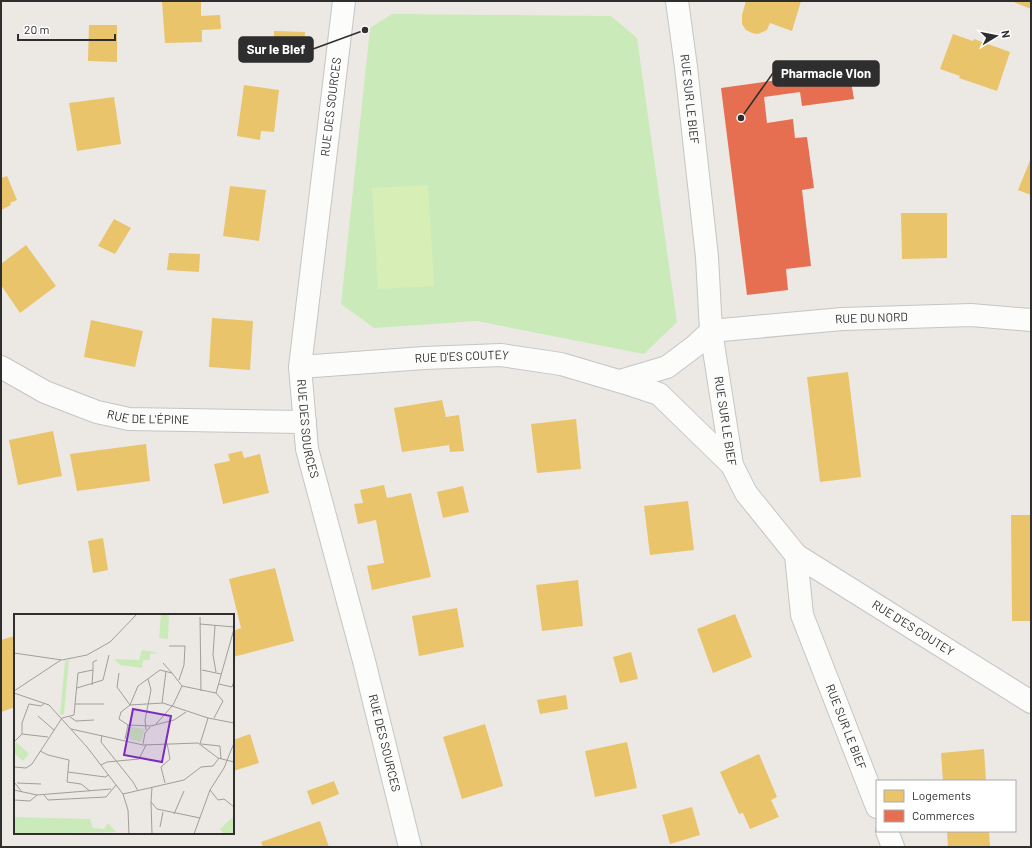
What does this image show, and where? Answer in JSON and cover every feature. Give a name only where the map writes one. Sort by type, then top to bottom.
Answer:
[{"type":"street","name":"RUE DES SOURCES","points":[[344,1],[300,367],[307,449],[364,661],[410,847]]},
{"type":"street","name":"RUE SUR LE BIEF","points":[[677,1],[686,67],[707,257],[711,331],[732,465],[746,493],[796,555],[802,615],[876,805]]},
{"type":"street","name":"RUE DU NORD","points":[[711,331],[842,319],[971,315],[1031,320]]},
{"type":"street","points":[[620,381],[667,367],[695,346],[711,331]]},
{"type":"street","name":"RUE D'ES COUTEY","points":[[300,367],[424,358],[501,355],[560,364],[620,381],[658,394],[732,465]]},
{"type":"street","name":"RUE DE L'ÉPINE","points":[[1,367],[45,392],[97,412],[129,418],[305,422]]},
{"type":"street","name":"RUE D'ES COUTEY","points":[[796,555],[1031,702]]},
{"type":"street","points":[[887,832],[893,847]]},
{"type":"green space","points":[[392,14],[611,16],[637,38],[677,322],[644,354],[477,321],[374,328],[341,304],[370,28]]},
{"type":"green space","points":[[428,185],[434,286],[378,289],[372,188]]},
{"type":"building: Logements","points":[[162,1],[201,1],[201,16],[220,15],[221,29],[202,30],[202,42],[165,43]]},
{"type":"building: Logements","points":[[746,1],[801,1],[792,31],[770,23],[767,30],[758,34],[746,30],[742,24],[742,15]]},
{"type":"building: Logements","points":[[1011,1],[1031,1],[1031,9]]},
{"type":"building: Logements","points":[[89,25],[117,25],[117,62],[88,61]]},
{"type":"building: Logements","points":[[274,31],[305,32],[303,61],[274,61]]},
{"type":"building: Logements","points":[[953,34],[973,41],[974,39],[1010,52],[997,91],[959,78],[960,76],[940,69]]},
{"type":"building: Logements","points":[[244,85],[279,90],[274,132],[261,131],[260,140],[237,136]]},
{"type":"building: Logements","points":[[114,97],[121,144],[77,151],[69,103]]},
{"type":"building: Logements","points":[[1031,158],[1031,195],[1018,190]]},
{"type":"building: Logements","points":[[7,176],[17,200],[1,210],[1,178]]},
{"type":"building: Logements","points":[[230,186],[266,190],[259,241],[223,236]]},
{"type":"building: Logements","points":[[901,213],[947,213],[947,258],[902,259]]},
{"type":"building: Logements","points":[[114,219],[131,228],[115,254],[98,246]]},
{"type":"building: Logements","points":[[26,245],[56,286],[20,313],[1,285],[1,264]]},
{"type":"building: Logements","points":[[169,253],[200,254],[199,272],[167,270]]},
{"type":"building: Logements","points":[[212,318],[253,321],[250,370],[209,367]]},
{"type":"building: Logements","points":[[91,320],[143,331],[135,367],[84,357]]},
{"type":"building: Logements","points":[[848,372],[861,477],[820,482],[807,377]]},
{"type":"building: Logements","points":[[442,400],[446,417],[459,415],[464,451],[450,452],[449,445],[402,452],[394,408]]},
{"type":"building: Logements","points":[[576,419],[581,469],[537,473],[531,424]]},
{"type":"building: Logements","points":[[53,431],[62,476],[18,485],[9,440]]},
{"type":"building: Logements","points":[[146,444],[150,481],[77,491],[70,454]]},
{"type":"building: Logements","points":[[242,451],[244,458],[260,454],[269,493],[223,504],[214,464],[230,461],[228,454]]},
{"type":"building: Logements","points":[[384,485],[387,498],[411,493],[431,577],[372,590],[367,566],[384,563],[376,520],[358,524],[354,504],[363,503],[360,490]]},
{"type":"building: Logements","points":[[463,486],[469,512],[443,518],[437,492]]},
{"type":"building: Logements","points":[[688,501],[694,550],[650,555],[644,506]]},
{"type":"building: Logements","points":[[1011,515],[1031,515],[1031,621],[1012,621]]},
{"type":"building: Logements","points":[[103,538],[108,570],[93,573],[88,541]]},
{"type":"building: Logements","points":[[275,568],[294,641],[234,657],[234,631],[241,628],[229,579]]},
{"type":"building: Logements","points":[[578,580],[583,626],[542,631],[536,585]]},
{"type":"building: Logements","points":[[457,608],[464,647],[419,656],[412,616]]},
{"type":"building: Logements","points":[[735,614],[752,657],[713,673],[697,629]]},
{"type":"building: Logements","points":[[14,636],[14,707],[1,712],[1,640]]},
{"type":"building: Logements","points":[[631,652],[638,679],[620,683],[613,657]]},
{"type":"building: Logements","points":[[566,695],[568,709],[540,714],[537,700]]},
{"type":"building: Logements","points":[[485,724],[503,786],[462,799],[443,737]]},
{"type":"building: Logements","points":[[250,734],[259,763],[234,771],[234,740]]},
{"type":"building: Logements","points":[[627,742],[637,788],[595,797],[585,751]]},
{"type":"building: Logements","points":[[984,749],[986,780],[943,780],[941,753]]},
{"type":"building: Logements","points":[[759,754],[777,797],[771,800],[779,817],[750,829],[743,813],[739,814],[720,772]]},
{"type":"building: Logements","points":[[334,781],[339,794],[312,805],[307,791]]},
{"type":"building: Logements","points":[[692,807],[700,835],[670,844],[662,815]]},
{"type":"building: Logements","points":[[320,821],[329,847],[263,847],[261,842]]},
{"type":"building: Logements","points":[[947,832],[989,832],[990,847],[948,847]]},
{"type":"building: Commerces","points":[[849,70],[854,99],[802,106],[800,92],[764,97],[767,123],[793,119],[795,138],[807,137],[814,188],[802,190],[811,266],[786,269],[788,290],[747,295],[721,88]]},
{"type":"place","name":"Sur le Bief","points":[[365,30]]},
{"type":"place","name":"Pharmacie Vion","points":[[741,118]]}]
